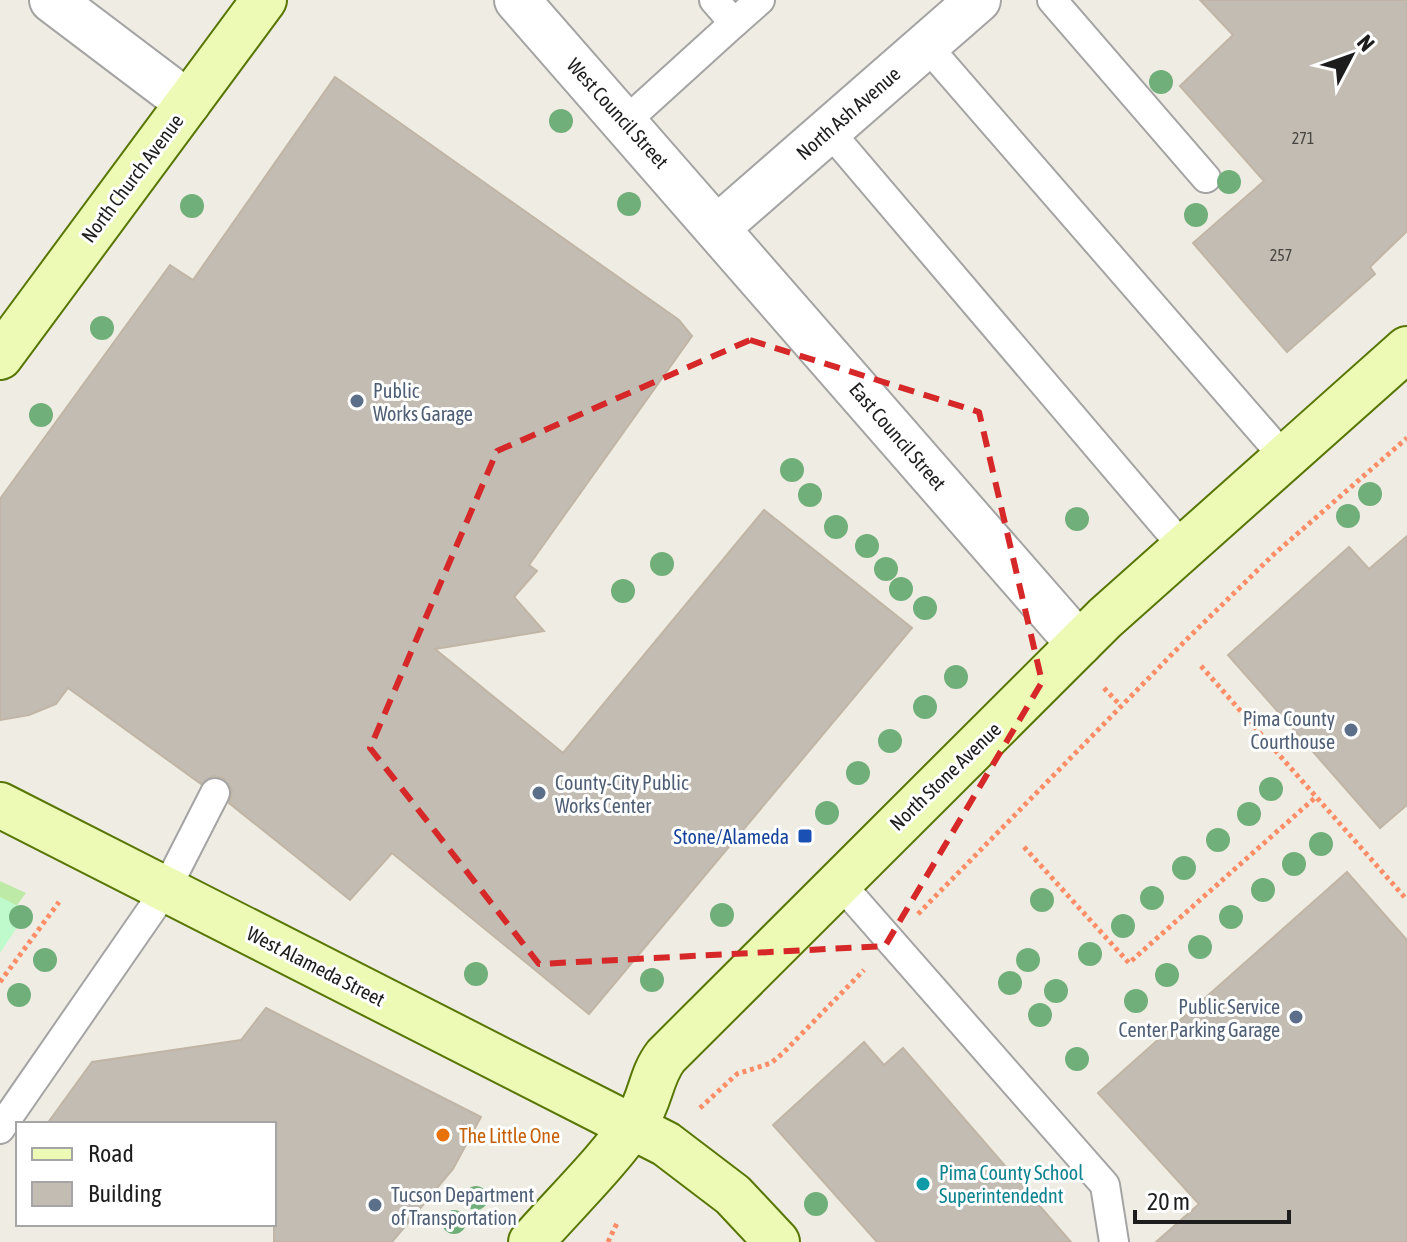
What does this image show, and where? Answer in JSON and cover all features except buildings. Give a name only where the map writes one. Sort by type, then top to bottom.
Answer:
[{"type":"street","points":[[53,0],[188,103]]},
{"type":"street","name":"North Church Avenue","points":[[0,357],[264,0]]},
{"type":"street","name":"West Council Street","points":[[517,0],[718,227]]},
{"type":"street","name":"North Ash Avenue","points":[[718,227],[978,0]]},
{"type":"street","name":"East Council Street","points":[[718,227],[1079,644]]},
{"type":"street","name":"North Stone Avenue","points":[[531,1242],[632,1126],[646,1104],[654,1072],[666,1056],[838,881],[1079,644],[1407,349]]},
{"type":"street","name":"West Alameda Street","points":[[0,805],[632,1126],[704,1170],[733,1195],[777,1242]]},
{"type":"lane","points":[[714,0],[734,23]]},
{"type":"lane","points":[[625,122],[760,0]]},
{"type":"lane","points":[[1052,0],[1206,178]]},
{"type":"lane","points":[[926,45],[1285,458]]},
{"type":"lane","points":[[829,131],[1184,548]]},
{"type":"lane","points":[[0,1129],[166,889],[215,793]]},
{"type":"lane","points":[[838,881],[1105,1185],[1114,1242]]},
{"type":"path","points":[[717,1090],[737,1074],[771,1063],[783,1053],[1184,642],[1273,555],[1407,438]]},
{"type":"path","points":[[1201,666],[1407,900]]},
{"type":"path","points":[[1024,847],[1129,963],[1317,796]]},
{"type":"path","points":[[0,982],[59,902]]},
{"type":"highlighted area","points":[[750,340],[979,412],[1042,682],[885,946],[539,964],[370,748],[497,451]]},
{"type":"green space","points":[[0,881],[26,893],[0,928]]},
{"type":"green space","points":[[0,897],[28,911],[0,953]]},
{"type":"place","name":"Public Works Garage","points":[[357,401]]},
{"type":"place","name":"Pima County Courthouse","points":[[1351,730]]},
{"type":"place","name":"County-City Public Works Center","points":[[539,793]]},
{"type":"place","name":"Stone/Alameda","points":[[805,836]]},
{"type":"place","name":"Public Service Center Parking Garage","points":[[1296,1017]]},
{"type":"place","name":"The Little One","points":[[443,1135]]},
{"type":"place","name":"Pima County School Superintendednt","points":[[923,1184]]},
{"type":"place","name":"Tucson Department of Transportation","points":[[375,1205]]}]
